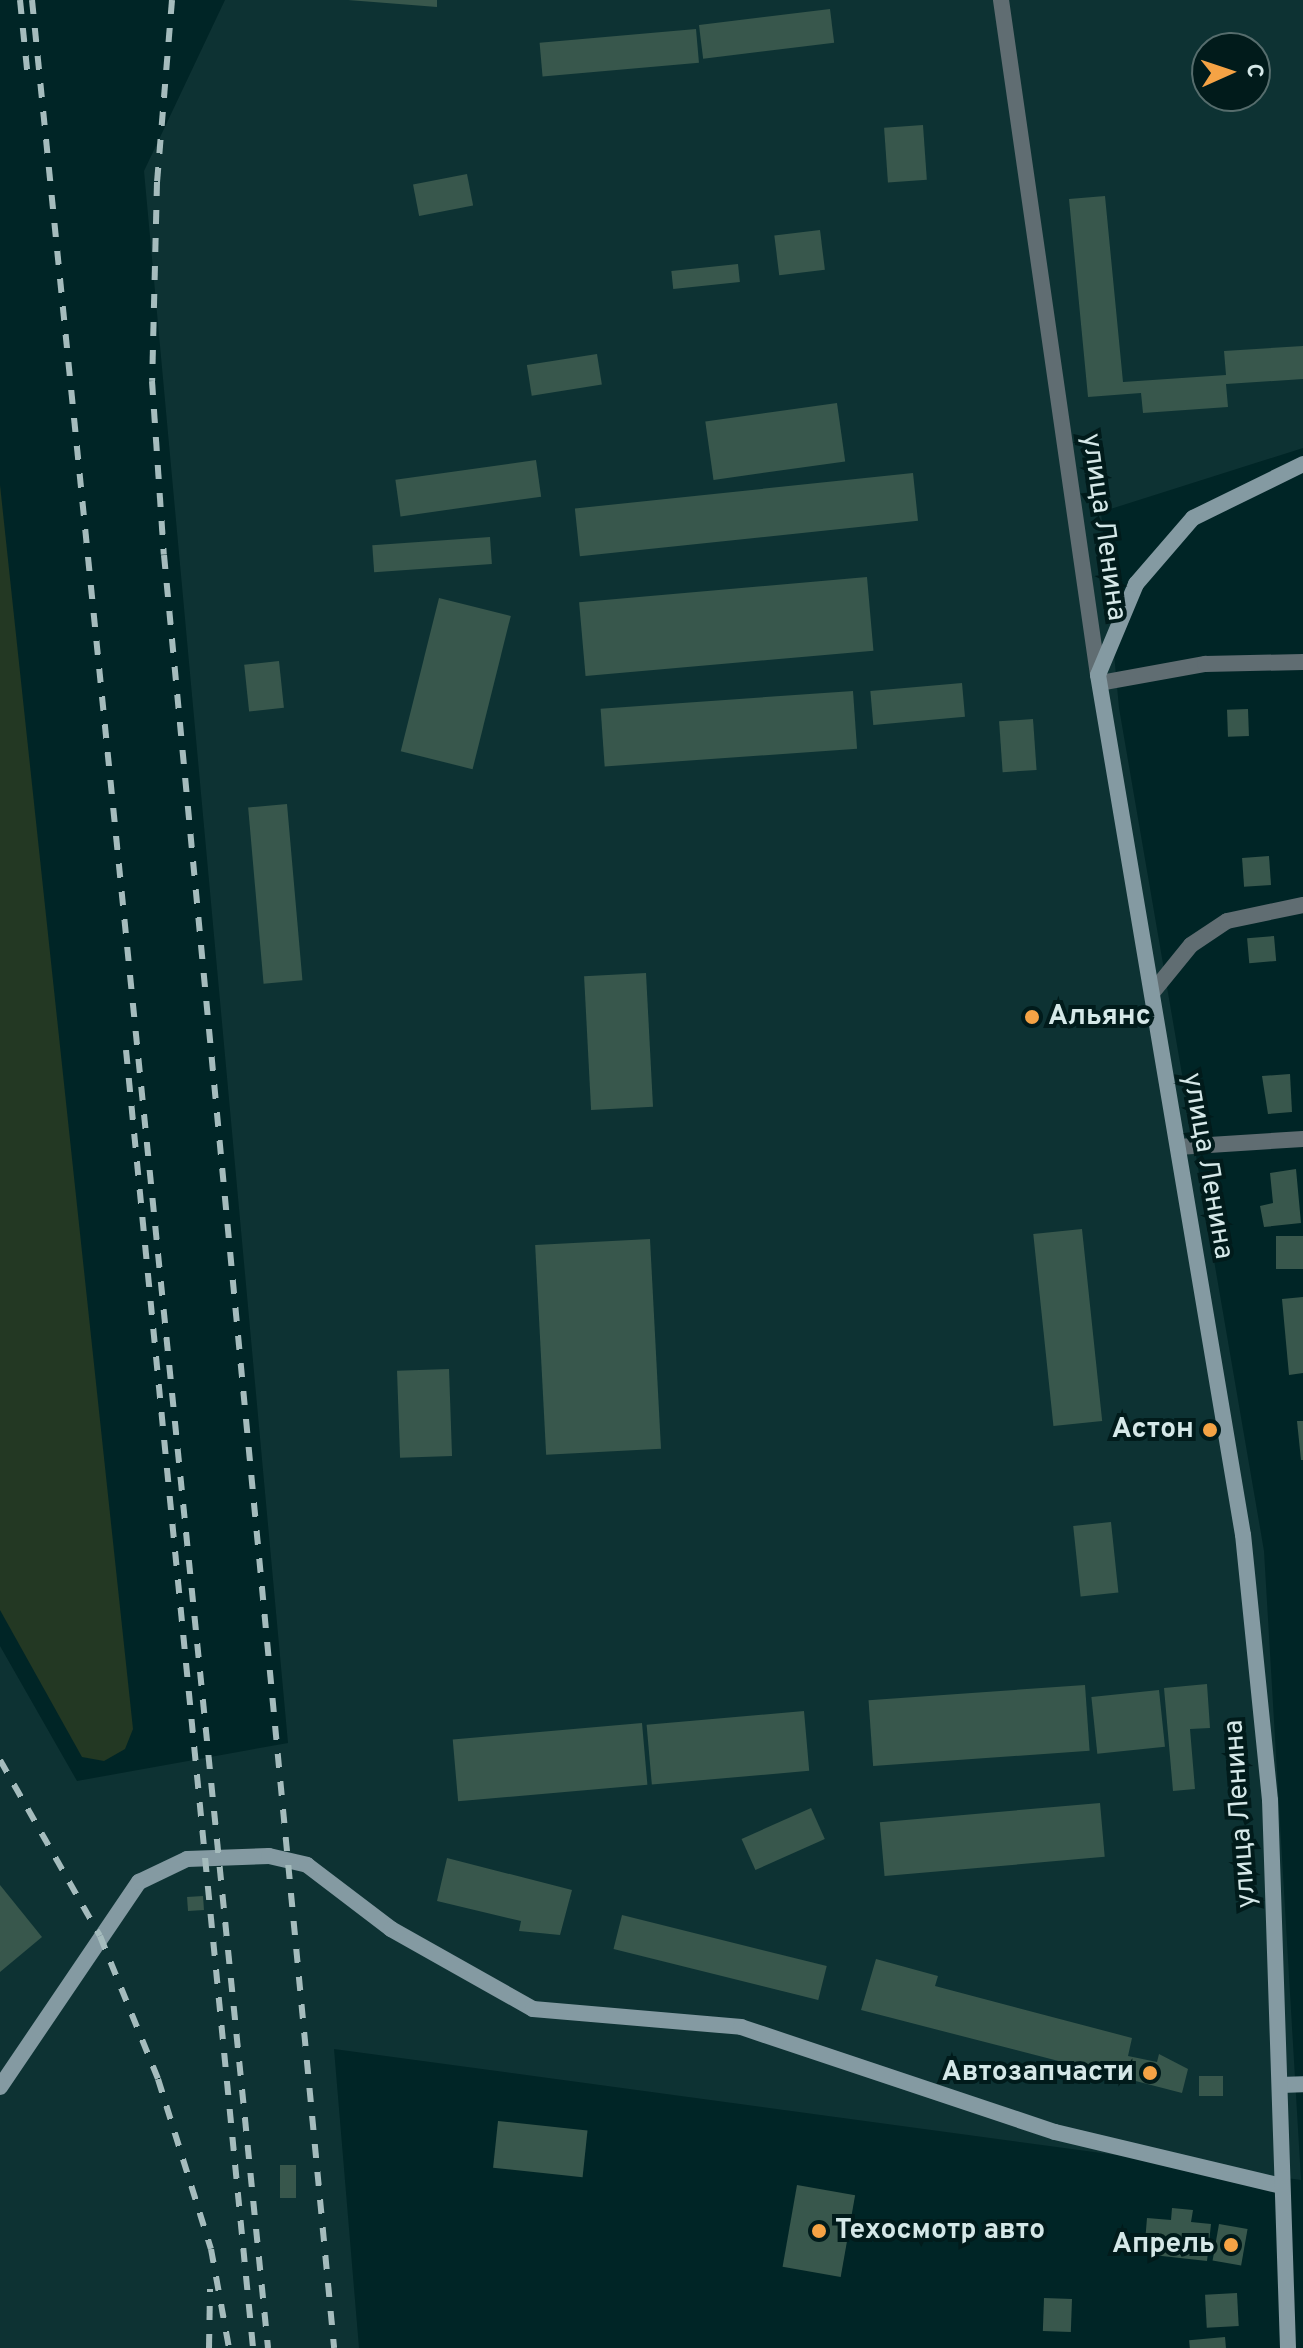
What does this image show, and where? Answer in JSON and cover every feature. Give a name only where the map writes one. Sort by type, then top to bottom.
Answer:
[{"type":"main road","points":[[1099,679],[1136,584],[1193,518],[1303,464]]},
{"type":"main road","name":"улица Ленина","points":[[1099,679],[1243,1535],[1270,1800],[1288,2348]]},
{"type":"main road","points":[[0,2087],[139,1882],[160,1867],[222,1856],[286,1858],[307,1865],[461,1974],[533,2009],[741,2027],[1055,2132],[1282,2186]]},
{"type":"main road","points":[[1280,2085],[1303,2084]]},
{"type":"street","name":"улица Ленина","points":[[1001,0],[1099,679]]},
{"type":"street","points":[[1099,679],[1205,664],[1303,662]]},
{"type":"street","points":[[1152,993],[1191,945],[1227,921],[1303,905]]},
{"type":"street","points":[[1178,1147],[1303,1139]]},
{"type":"shaded area","points":[[225,0],[1303,0],[1303,448],[1101,512],[1119,708],[1264,1551],[1301,2180],[334,2049],[359,2348],[0,2348],[0,1646],[77,1781],[288,1743],[144,171]]},
{"type":"green space","points":[[0,485],[133,1729],[125,1749],[104,1761],[82,1757],[0,1610]]},
{"type":"building","points":[[348,0],[437,0],[437,7]]},
{"type":"building","points":[[830,9],[834,43],[703,59],[699,25]]},
{"type":"building","points":[[696,29],[699,63],[543,77],[540,43]]},
{"type":"building","points":[[923,125],[927,180],[888,183],[884,128]]},
{"type":"building","points":[[467,174],[473,205],[419,216],[413,184]]},
{"type":"building","points":[[1105,196],[1123,382],[1226,375],[1224,351],[1303,346],[1303,379],[1226,384],[1228,407],[1143,413],[1141,393],[1088,397],[1069,199]]},
{"type":"building","points":[[820,230],[825,270],[779,275],[774,236]]},
{"type":"building","points":[[738,264],[740,282],[673,289],[671,271]]},
{"type":"building","points":[[597,354],[602,385],[532,396],[527,365]]},
{"type":"building","points":[[837,403],[845,461],[714,480],[705,422]]},
{"type":"building","points":[[536,460],[541,497],[401,516],[395,480]]},
{"type":"building","points":[[913,473],[918,521],[580,556],[575,509]]},
{"type":"building","points":[[490,537],[492,564],[374,572],[372,545]]},
{"type":"building","points":[[867,577],[873,651],[586,676],[579,602]]},
{"type":"building","points":[[439,598],[511,616],[473,769],[401,751]]},
{"type":"building","points":[[279,661],[284,708],[249,711],[244,665]]},
{"type":"building","points":[[962,683],[965,717],[873,725],[870,691]]},
{"type":"building","points":[[853,691],[857,749],[605,767],[601,709]]},
{"type":"building","points":[[1248,709],[1249,736],[1228,737],[1227,710]]},
{"type":"building","points":[[1033,719],[1037,770],[1003,772],[999,721]]},
{"type":"building","points":[[287,804],[302,980],[264,984],[248,807]]},
{"type":"building","points":[[1269,856],[1271,885],[1244,887],[1242,858]]},
{"type":"building","points":[[1274,936],[1276,961],[1249,963],[1247,938]]},
{"type":"building","points":[[646,973],[653,1107],[591,1110],[584,976]]},
{"type":"building","points":[[1290,1074],[1292,1112],[1268,1114],[1262,1076]]},
{"type":"building","points":[[1296,1169],[1301,1223],[1264,1227],[1260,1206],[1273,1203],[1270,1173]]},
{"type":"building","points":[[1082,1229],[1102,1421],[1053,1426],[1033,1234]]},
{"type":"building","points":[[1276,1236],[1303,1236],[1303,1269],[1276,1269]]},
{"type":"building","points":[[650,1239],[661,1449],[546,1455],[535,1245]]},
{"type":"building","points":[[1303,1297],[1303,1373],[1289,1375],[1282,1299]]},
{"type":"building","points":[[449,1369],[452,1456],[400,1458],[397,1371]]},
{"type":"building","points":[[1297,1421],[1303,1421],[1303,1460],[1301,1460]]},
{"type":"building","points":[[1111,1522],[1118,1593],[1081,1597],[1073,1526]]},
{"type":"building","points":[[1207,1684],[1210,1728],[1190,1729],[1195,1789],[1173,1791],[1164,1688]]},
{"type":"building","points":[[1085,1685],[1090,1751],[873,1766],[869,1700]]},
{"type":"building","points":[[1159,1690],[1165,1747],[1097,1754],[1091,1697]]},
{"type":"building","points":[[804,1711],[809,1771],[652,1785],[647,1725]]},
{"type":"building","points":[[642,1723],[647,1785],[458,1801],[453,1740]]},
{"type":"building","points":[[1100,1803],[1105,1857],[885,1876],[880,1822]]},
{"type":"building","points":[[811,1808],[825,1839],[755,1870],[742,1839]]},
{"type":"building","points":[[447,1858],[572,1890],[560,1935],[519,1931],[521,1921],[437,1901]]},
{"type":"building","points":[[0,1885],[42,1937],[0,1972]]},
{"type":"building","points":[[203,1896],[204,1910],[188,1911],[187,1897]]},
{"type":"building","points":[[622,1915],[827,1966],[818,2000],[614,1949]]},
{"type":"building","points":[[876,1959],[938,1976],[935,1986],[1132,2038],[1128,2056],[1157,2062],[1159,2054],[1188,2069],[1182,2093],[861,2010]]},
{"type":"building","points":[[1199,2076],[1223,2076],[1223,2096],[1199,2096]]},
{"type":"building","points":[[498,2121],[588,2130],[583,2177],[493,2168]]},
{"type":"building","points":[[280,2165],[296,2165],[296,2198],[280,2198]]},
{"type":"building","name":"Техосмотр авто","points":[[797,2185],[855,2195],[841,2277],[783,2267]]},
{"type":"building","points":[[1172,2208],[1193,2210],[1191,2222],[1211,2224],[1207,2261],[1144,2254],[1147,2218],[1171,2220]]},
{"type":"building","name":"Апрель","points":[[1219,2224],[1248,2229],[1241,2265],[1213,2260]]},
{"type":"building","points":[[1237,2293],[1239,2326],[1207,2328],[1205,2295]]},
{"type":"building","points":[[1044,2298],[1072,2299],[1071,2332],[1043,2331]]},
{"type":"building","points":[[1225,2337],[1226,2348],[1190,2348],[1189,2340]]},
{"type":"railway","points":[[20,0],[28,79]]},
{"type":"railway","points":[[32,0],[268,2348]]},
{"type":"railway","points":[[172,0],[157,182],[152,381],[164,555],[334,2348]]},
{"type":"railway","points":[[126,1050],[253,2348]]},
{"type":"railway","points":[[0,1760],[100,1936],[158,2079],[211,2249],[229,2348]]},
{"type":"railway","points":[[209,2348],[210,2289]]},
{"type":"place","name":"Альянс","points":[[1032,1017]]},
{"type":"place","name":"Астон","points":[[1210,1430]]},
{"type":"place","name":"Автозапчасти","points":[[1150,2073]]},
{"type":"place","name":"Техосмотр авто","points":[[819,2231]]},
{"type":"place","name":"Апрель","points":[[1231,2245]]}]
